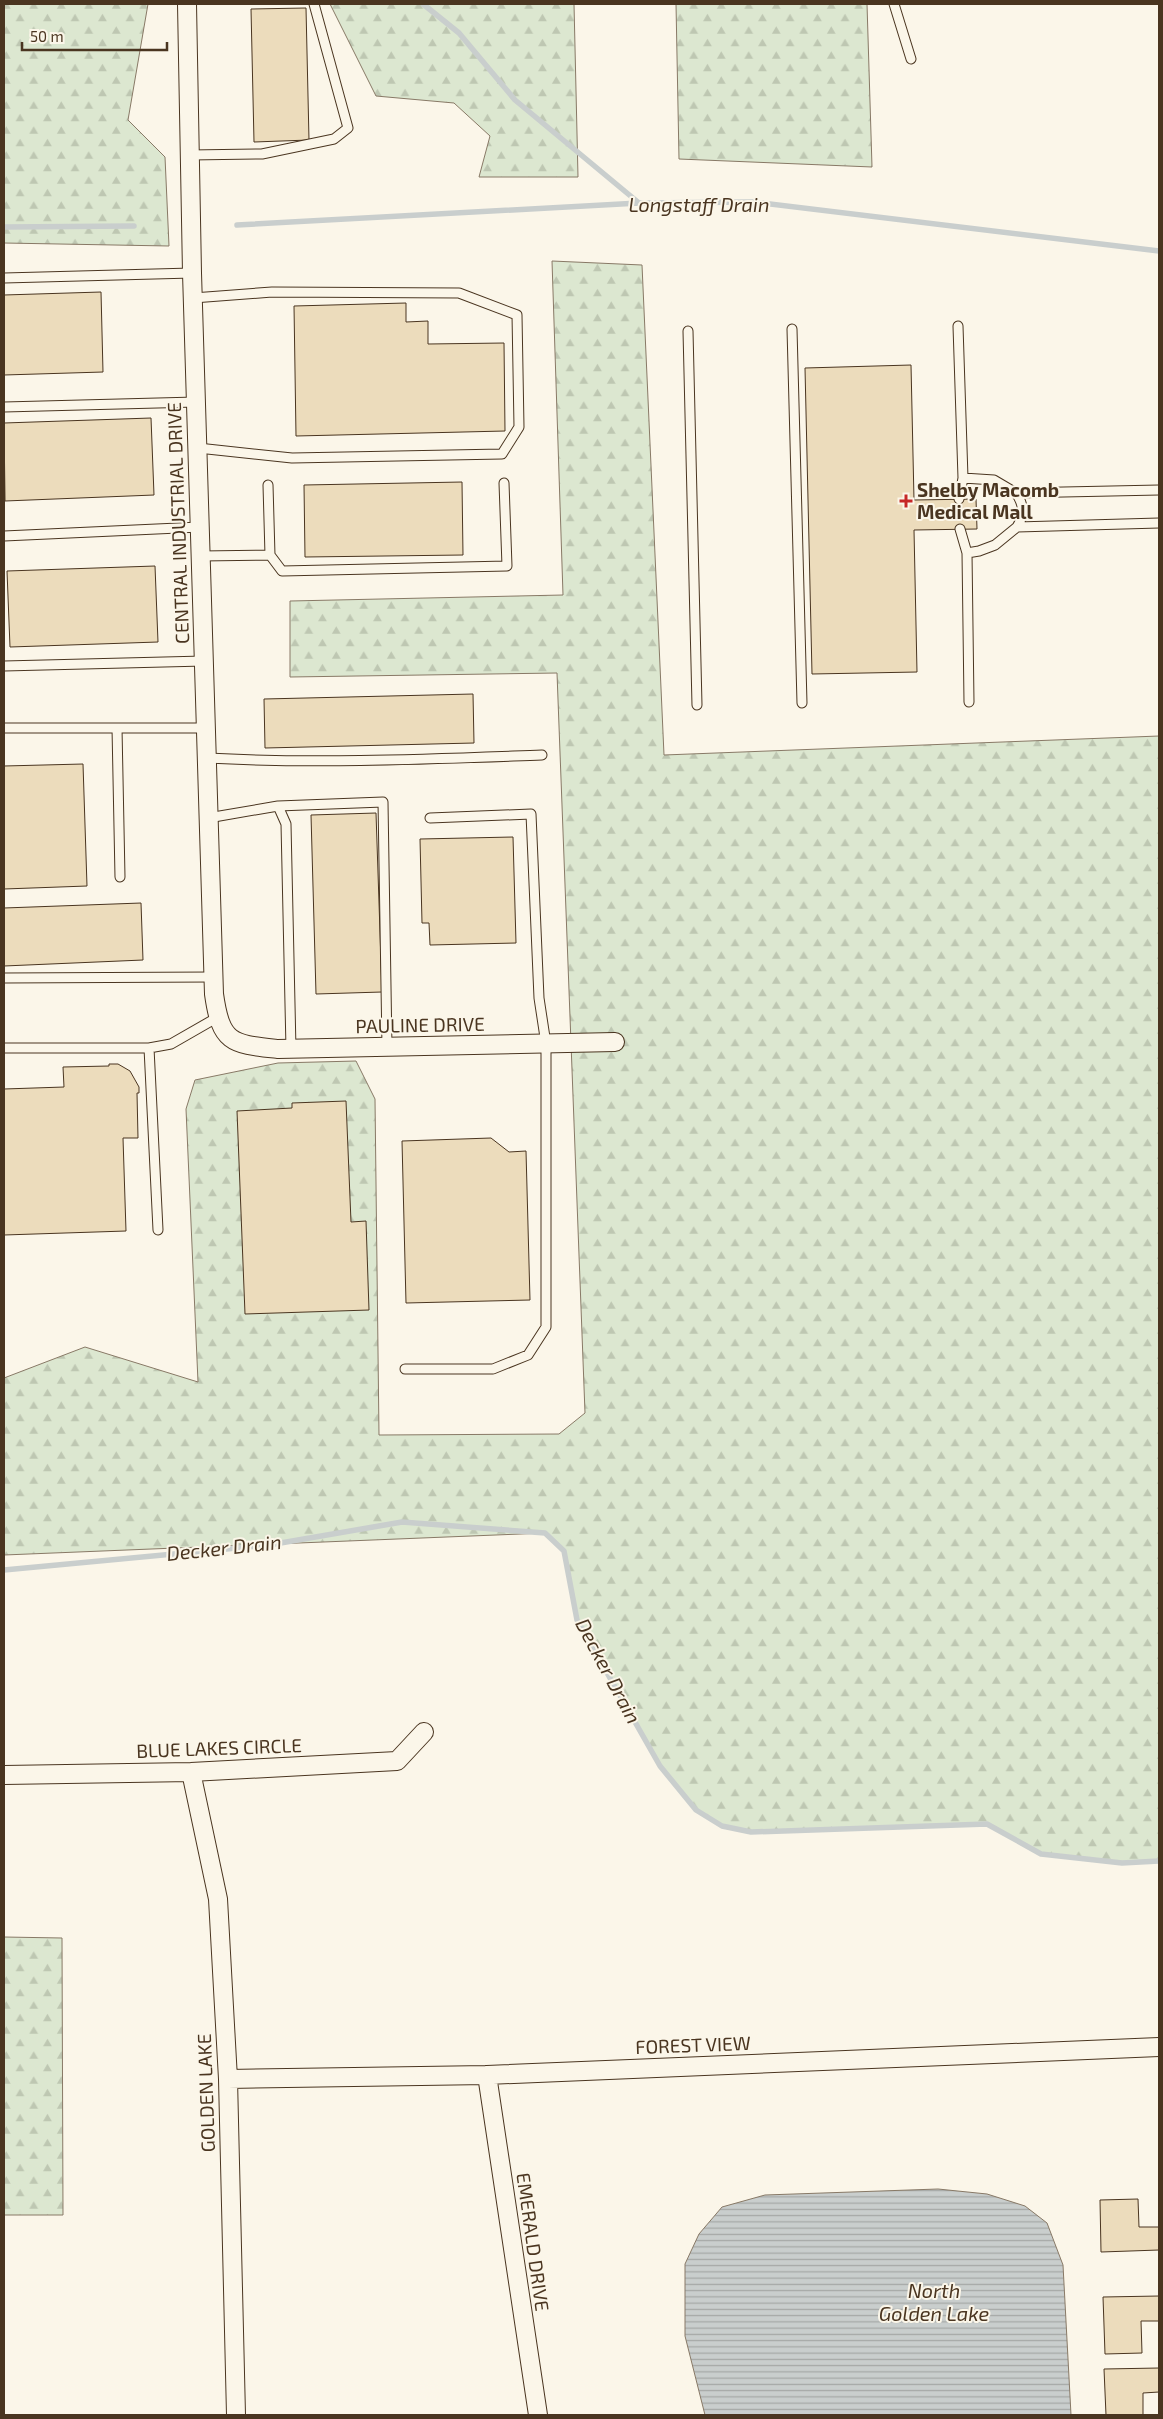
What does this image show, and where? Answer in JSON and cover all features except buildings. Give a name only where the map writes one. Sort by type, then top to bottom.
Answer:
[{"type":"street","name":"CENTRAL INDUSTRIAL DRIVE","points":[[187,4],[192,273],[213,977],[218,1017],[228,1037]]},
{"type":"street","name":"PAULINE DRIVE","points":[[228,1037],[249,1046],[291,1049],[615,1042]]},
{"type":"street","name":"BLUE LAKES CIRCLE","points":[[4,1775],[191,1772],[397,1761],[424,1732]]},
{"type":"street","name":"GOLDEN LAKE","points":[[191,1772],[218,1899],[228,2079],[236,2415]]},
{"type":"street","name":"FOREST VIEW","points":[[228,2079],[487,2075],[1159,2047]]},
{"type":"street","name":"EMERALD DRIVE","points":[[487,2075],[538,2415]]},
{"type":"lane","points":[[190,155],[262,154],[334,139],[348,128],[314,4]]},
{"type":"lane","points":[[894,4],[911,58]]},
{"type":"lane","points":[[4,278],[192,273]]},
{"type":"lane","points":[[193,298],[272,292],[459,293],[517,314],[519,427],[502,454],[292,458],[198,448]]},
{"type":"lane","points":[[958,326],[963,478],[959,499]]},
{"type":"lane","points":[[792,329],[802,703]]},
{"type":"lane","points":[[688,331],[697,705]]},
{"type":"lane","points":[[4,407],[196,402]]},
{"type":"lane","points":[[963,478],[994,480],[1016,493],[1022,503],[1023,517],[1016,527],[995,545],[967,553]]},
{"type":"lane","points":[[268,485],[270,555],[282,571],[507,566],[504,484]]},
{"type":"lane","points":[[1016,493],[1159,490]]},
{"type":"lane","points":[[1016,527],[1159,523]]},
{"type":"lane","points":[[4,536],[200,527]]},
{"type":"lane","points":[[960,529],[967,553],[969,702]]},
{"type":"lane","points":[[201,556],[270,555]]},
{"type":"lane","points":[[4,666],[204,662]]},
{"type":"lane","points":[[4,728],[206,728]]},
{"type":"lane","points":[[117,728],[120,877]]},
{"type":"lane","points":[[207,758],[356,762],[542,755]]},
{"type":"lane","points":[[208,818],[278,806],[383,802],[387,1047]]},
{"type":"lane","points":[[278,806],[286,824],[291,1049]]},
{"type":"lane","points":[[406,1370],[493,1370],[528,1355],[546,1327],[546,1044],[539,998],[531,814],[430,818]]},
{"type":"lane","points":[[4,978],[213,977]]},
{"type":"lane","points":[[4,1048],[149,1048],[171,1044],[218,1017]]},
{"type":"lane","points":[[149,1048],[158,1230]]},
{"type":"green space","points":[[4,4],[148,4],[128,120],[165,157],[169,246],[4,243]]},
{"type":"green space","points":[[330,4],[574,4],[578,177],[479,177],[490,136],[454,103],[376,96]]},
{"type":"green space","points":[[676,4],[867,4],[872,167],[679,159]]},
{"type":"green space","points":[[552,261],[642,265],[664,755],[1159,736],[1159,1861],[1122,1863],[1041,1854],[986,1824],[751,1832],[722,1826],[696,1810],[660,1766],[577,1620],[564,1551],[545,1533],[4,1555],[4,1378],[85,1347],[198,1382],[186,1109],[195,1080],[278,1063],[356,1061],[375,1099],[379,1435],[559,1434],[585,1413],[557,673],[290,677],[290,601],[563,595]]},
{"type":"green space","points":[[4,1937],[62,1938],[63,2215],[4,2215]]},
{"type":"water","name":"North Golden Lake","points":[[938,2189],[987,2194],[1025,2206],[1047,2223],[1063,2265],[1071,2415],[705,2415],[685,2336],[685,2264],[699,2234],[722,2207],[765,2195]]},
{"type":"waterway","points":[[423,4],[459,33],[515,100],[639,203]]},
{"type":"waterway","name":"Longstaff Drain","points":[[237,225],[639,203],[753,202],[1159,251]]},
{"type":"waterway","name":"Longstaff Drain","points":[[4,227],[134,226]]},
{"type":"waterway","name":"Decker Drain","points":[[4,1570],[269,1545],[402,1522],[545,1533],[564,1551],[577,1620],[660,1766],[696,1810],[722,1826],[751,1832],[987,1824],[1041,1854],[1122,1863],[1159,1861]]},
{"type":"place","name":"Shelby Macomb Medical Mall","points":[[906,501]]}]
